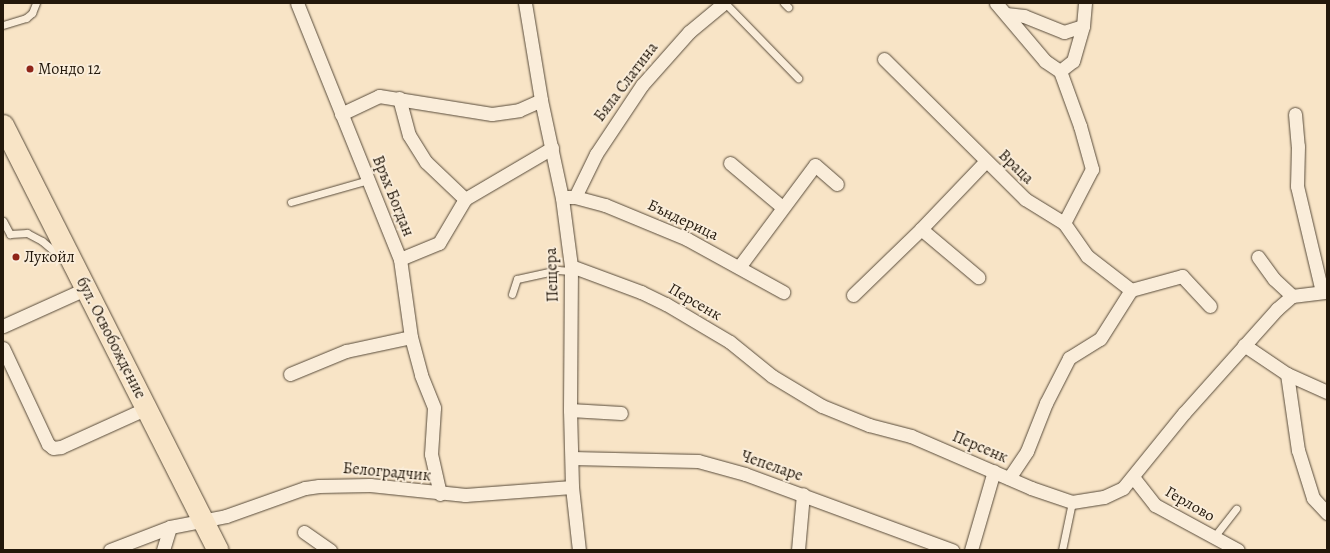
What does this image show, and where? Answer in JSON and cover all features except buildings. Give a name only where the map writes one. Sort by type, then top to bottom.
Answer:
[{"type":"main road","name":"бул. Освобождение","points":[[3,125],[218,550]]},
{"type":"street","name":"Връх Богдан","points":[[297,3],[400,259],[411,337],[421,375],[434,408],[431,454],[440,494]]},
{"type":"street","name":"Пещера","points":[[525,3],[541,100],[552,148],[568,197],[571,268],[570,410],[572,487],[579,550]]},
{"type":"street","name":"Бяла Слатина","points":[[568,197],[642,85],[690,32],[724,3]]},
{"type":"street","points":[[996,3],[1045,61],[1060,71],[1092,169],[1064,223]]},
{"type":"street","points":[[1060,71],[1073,61],[1083,26],[1085,3]]},
{"type":"street","points":[[1006,14],[1024,16],[1064,32],[1083,26]]},
{"type":"street","name":"Враца","points":[[884,59],[1025,199],[1064,223],[1087,256],[1131,290]]},
{"type":"street","points":[[341,114],[379,96],[492,114],[519,110],[541,100]]},
{"type":"street","points":[[399,98],[408,135],[426,162],[465,199]]},
{"type":"street","points":[[1258,257],[1274,279],[1292,296],[1324,292],[1297,186],[1298,146],[1295,114]]},
{"type":"street","points":[[400,259],[439,243],[465,199],[552,148]]},
{"type":"street","points":[[853,295],[921,229],[986,161]]},
{"type":"street","points":[[730,163],[782,207]]},
{"type":"street","points":[[739,267],[782,207],[815,165],[837,184]]},
{"type":"street","name":"Бъндерица","points":[[568,197],[632,215],[688,239],[783,292]]},
{"type":"street","points":[[921,229],[978,277]]},
{"type":"street","name":"Персенк","points":[[571,268],[641,292],[666,304],[730,342],[772,376],[822,406],[869,424],[911,436],[1031,488],[1072,502],[1104,497],[1123,488],[1244,344],[1292,296]]},
{"type":"street","points":[[1009,478],[1027,451],[1046,403],[1069,358],[1100,339],[1131,290],[1182,276],[1210,306]]},
{"type":"street","points":[[3,326],[85,289]]},
{"type":"street","points":[[290,374],[346,351],[411,337]]},
{"type":"street","points":[[1244,344],[1287,374],[1327,392]]},
{"type":"street","points":[[3,348],[48,444],[53,448],[61,447],[147,408]]},
{"type":"street","points":[[1287,374],[1298,450],[1313,498],[1327,513]]},
{"type":"street","points":[[570,410],[621,413]]},
{"type":"street","name":"Чепеларе","points":[[572,458],[698,460],[803,494],[952,550]]},
{"type":"street","points":[[971,550],[994,471]]},
{"type":"street","name":"Герлово","points":[[1133,477],[1155,505],[1238,550]]},
{"type":"street","name":"Белоградчик","points":[[110,550],[170,527],[226,516],[305,488],[319,486],[370,485],[440,494],[488,495],[572,487]]},
{"type":"street","points":[[798,550],[803,494]]},
{"type":"street","points":[[163,550],[170,527]]},
{"type":"street","points":[[304,532],[330,550]]},
{"type":"lane","points":[[3,25],[26,18],[32,14],[36,3]]},
{"type":"lane","points":[[724,3],[798,78]]},
{"type":"lane","points":[[291,202],[368,180]]},
{"type":"lane","points":[[3,220],[10,234],[27,233],[42,241],[75,269]]},
{"type":"lane","points":[[512,294],[517,279],[571,268]]},
{"type":"lane","points":[[1062,550],[1072,502]]},
{"type":"lane","points":[[1214,537],[1236,509]]},
{"type":"place","name":"Мондо 12","points":[[30,69]]},
{"type":"place","name":"Лукойл","points":[[16,257]]}]
